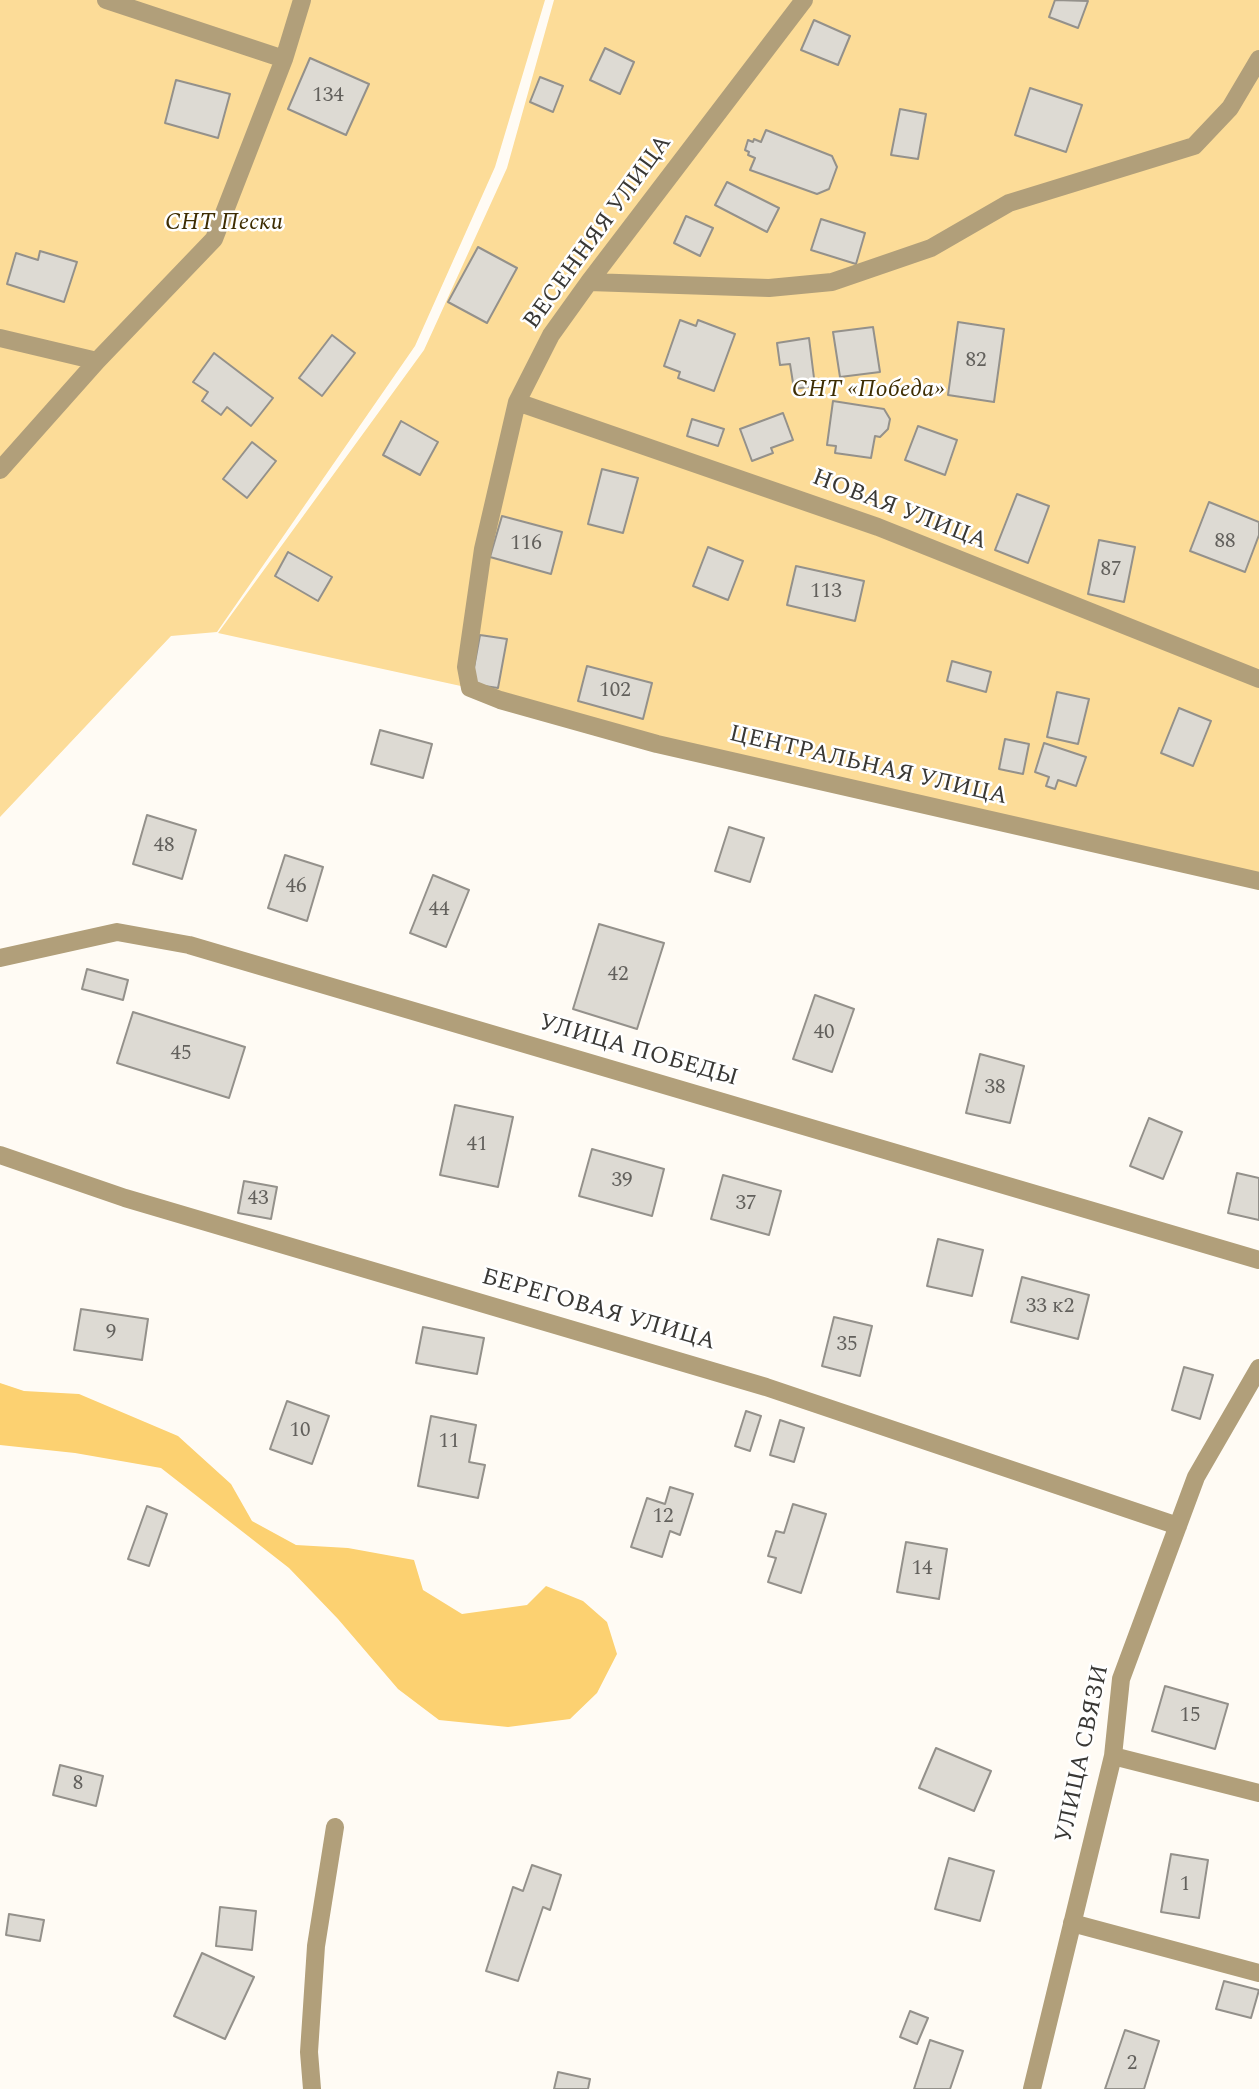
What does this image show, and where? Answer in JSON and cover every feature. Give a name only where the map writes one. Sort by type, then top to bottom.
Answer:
[{"type":"street","points":[[106,0],[284,60]]},
{"type":"street","points":[[0,470],[97,361],[214,239],[284,60],[302,0]]},
{"type":"street","name":"ВЕСЕННЯЯ УЛИЦА","points":[[470,688],[466,667],[483,549],[517,402],[551,335],[804,0]]},
{"type":"street","points":[[589,282],[769,288],[832,282],[931,248],[1009,203],[1195,146],[1230,108],[1259,59]]},
{"type":"street","points":[[0,338],[97,361]]},
{"type":"street","name":"НОВАЯ УЛИЦА","points":[[517,402],[878,527],[1259,678]]},
{"type":"street","name":"ЦЕНТРАЛЬНАЯ УЛИЦА","points":[[470,688],[500,700],[657,744],[1259,881]]},
{"type":"street","name":"УЛИЦА ПОБЕДЫ","points":[[0,958],[117,932],[189,945],[1259,1260]]},
{"type":"street","name":"БЕРЕГОВАЯ УЛИЦА","points":[[0,1155],[125,1198],[766,1387],[1178,1527]]},
{"type":"street","name":"УЛИЦА СВЯЗИ","points":[[1032,2089],[1114,1756],[1121,1679],[1196,1477],[1259,1368]]},
{"type":"street","points":[[1114,1756],[1259,1793]]},
{"type":"street","points":[[312,2089],[309,2052],[316,1946],[335,1827]]},
{"type":"street","points":[[1072,1923],[1259,1973]]},
{"type":"green space","name":"СНТ Пески","points":[[0,0],[545,0],[495,167],[415,346],[217,632],[171,636],[0,817]]},
{"type":"green space","name":"СНТ «Победа»","points":[[554,0],[1259,0],[1259,881],[657,744],[470,688],[218,633],[424,350],[507,168]]},
{"type":"shaded area","points":[[0,1383],[24,1391],[79,1394],[178,1436],[231,1484],[252,1521],[296,1545],[348,1548],[414,1560],[423,1590],[462,1614],[527,1605],[546,1586],[583,1601],[607,1622],[617,1654],[597,1693],[570,1719],[508,1727],[439,1720],[398,1689],[338,1619],[289,1568],[161,1468],[75,1453],[0,1445]]},
{"type":"building","points":[[1055,0],[1088,1],[1078,28],[1049,17]]},
{"type":"building","points":[[814,20],[850,36],[838,65],[801,50]]},
{"type":"building","points":[[605,48],[634,62],[620,94],[590,80]]},
{"type":"building","points":[[310,58],[369,84],[346,135],[288,109]]},
{"type":"building","points":[[540,77],[563,86],[553,112],[530,102]]},
{"type":"building","points":[[176,80],[230,94],[218,138],[165,123]]},
{"type":"building","points":[[1030,88],[1082,105],[1066,152],[1015,135]]},
{"type":"building","points":[[900,109],[926,114],[918,159],[891,155]]},
{"type":"building","points":[[766,130],[832,156],[837,167],[829,189],[817,194],[750,170],[755,158],[745,150],[748,140],[761,142]]},
{"type":"building","points":[[727,182],[779,208],[767,232],[715,205]]},
{"type":"building","points":[[686,216],[713,228],[700,256],[674,243]]},
{"type":"building","points":[[821,219],[865,233],[856,264],[811,250]]},
{"type":"building","points":[[478,247],[517,268],[487,323],[448,302]]},
{"type":"building","points":[[40,251],[77,262],[64,302],[7,284],[16,253],[38,260]]},
{"type":"building","points":[[680,320],[696,326],[698,320],[735,334],[714,391],[678,378],[680,372],[664,366]]},
{"type":"building","points":[[958,322],[1004,329],[994,402],[948,395]]},
{"type":"building","points":[[873,327],[880,372],[840,377],[833,332]]},
{"type":"building","points":[[332,335],[355,353],[322,396],[299,378]]},
{"type":"building","points":[[809,338],[815,386],[794,389],[790,364],[780,365],[777,343]]},
{"type":"building","points":[[214,353],[273,398],[251,426],[227,407],[221,415],[202,401],[208,392],[193,382]]},
{"type":"building","points":[[833,401],[884,409],[890,419],[888,429],[880,437],[875,436],[871,458],[835,453],[836,446],[827,445]]},
{"type":"building","points":[[783,413],[793,440],[771,448],[773,453],[752,461],[740,429]]},
{"type":"building","points":[[692,419],[724,429],[718,446],[687,436]]},
{"type":"building","points":[[401,421],[438,442],[420,475],[383,455]]},
{"type":"building","points":[[918,426],[957,440],[945,475],[905,460]]},
{"type":"building","points":[[252,442],[276,461],[247,498],[223,479]]},
{"type":"building","points":[[602,469],[638,478],[623,533],[588,524]]},
{"type":"building","points":[[1017,494],[1049,506],[1028,563],[995,550]]},
{"type":"building","points":[[1209,502],[1259,522],[1259,535],[1245,572],[1190,551]]},
{"type":"building","points":[[502,516],[562,532],[551,574],[490,557]]},
{"type":"building","points":[[1099,540],[1135,547],[1124,602],[1088,594]]},
{"type":"building","points":[[708,547],[743,561],[728,600],[693,586]]},
{"type":"building","points":[[288,552],[332,577],[318,601],[275,576]]},
{"type":"building","points":[[796,566],[864,581],[855,621],[787,605]]},
{"type":"building","points":[[480,635],[507,639],[498,688],[471,684]]},
{"type":"building","points":[[952,661],[991,672],[986,692],[947,681]]},
{"type":"building","points":[[587,666],[652,683],[643,719],[578,701]]},
{"type":"building","points":[[1057,692],[1089,699],[1078,744],[1047,737]]},
{"type":"building","points":[[1179,708],[1211,721],[1193,766],[1161,753]]},
{"type":"building","points":[[380,730],[432,744],[423,778],[371,764]]},
{"type":"building","points":[[1005,739],[1029,744],[1023,774],[999,769]]},
{"type":"building","points":[[1044,743],[1086,757],[1076,786],[1058,780],[1055,789],[1046,786],[1049,777],[1035,772]]},
{"type":"building","points":[[147,815],[196,830],[182,879],[133,864]]},
{"type":"building","points":[[729,827],[764,838],[750,882],[715,871]]},
{"type":"building","points":[[285,855],[323,867],[307,921],[268,908]]},
{"type":"building","points":[[433,875],[469,890],[446,947],[410,933]]},
{"type":"building","points":[[599,924],[664,943],[637,1029],[573,1009]]},
{"type":"building","points":[[87,969],[128,980],[123,1000],[82,989]]},
{"type":"building","points":[[815,995],[854,1009],[832,1072],[793,1059]]},
{"type":"building","points":[[133,1012],[245,1047],[229,1098],[117,1063]]},
{"type":"building","points":[[980,1054],[1024,1066],[1010,1123],[966,1113]]},
{"type":"building","points":[[455,1105],[513,1117],[498,1187],[440,1175]]},
{"type":"building","points":[[1149,1118],[1182,1132],[1163,1179],[1130,1166]]},
{"type":"building","points":[[592,1149],[664,1169],[652,1216],[579,1196]]},
{"type":"building","points":[[1237,1173],[1259,1178],[1259,1220],[1228,1213]]},
{"type":"building","points":[[723,1175],[781,1191],[769,1235],[711,1219]]},
{"type":"building","points":[[244,1181],[277,1187],[271,1219],[238,1213]]},
{"type":"building","points":[[938,1239],[983,1250],[972,1296],[927,1286]]},
{"type":"building","points":[[1022,1277],[1089,1295],[1078,1339],[1011,1322]]},
{"type":"building","points":[[81,1309],[148,1319],[142,1360],[74,1350]]},
{"type":"building","points":[[834,1317],[872,1326],[860,1376],[822,1366]]},
{"type":"building","points":[[423,1327],[484,1338],[477,1374],[416,1363]]},
{"type":"building","points":[[1184,1367],[1213,1375],[1200,1419],[1172,1410]]},
{"type":"building","points":[[287,1401],[329,1416],[312,1464],[270,1449]]},
{"type":"building","points":[[746,1411],[761,1416],[750,1451],[735,1446]]},
{"type":"building","points":[[431,1416],[476,1425],[469,1462],[485,1465],[478,1498],[418,1486]]},
{"type":"building","points":[[780,1420],[804,1428],[794,1462],[770,1455]]},
{"type":"building","points":[[670,1487],[693,1494],[680,1535],[670,1531],[662,1557],[631,1547],[647,1498],[665,1504]]},
{"type":"building","points":[[793,1504],[826,1514],[801,1593],[768,1582],[776,1558],[768,1556],[776,1531],[784,1533]]},
{"type":"building","points":[[147,1506],[167,1514],[149,1566],[128,1559]]},
{"type":"building","points":[[906,1542],[947,1549],[939,1599],[897,1592]]},
{"type":"building","points":[[1165,1686],[1228,1704],[1215,1749],[1152,1731]]},
{"type":"building","points":[[936,1748],[991,1771],[974,1811],[919,1788]]},
{"type":"building","points":[[60,1765],[103,1776],[96,1806],[53,1795]]},
{"type":"building","points":[[1171,1854],[1208,1860],[1199,1918],[1161,1912]]},
{"type":"building","points":[[949,1858],[994,1871],[980,1921],[935,1909]]},
{"type":"building","points":[[532,1865],[561,1875],[550,1910],[543,1907],[518,1981],[486,1971],[513,1887],[523,1891]]},
{"type":"building","points":[[220,1907],[256,1911],[252,1950],[216,1946]]},
{"type":"building","points":[[9,1914],[44,1920],[40,1941],[6,1935]]},
{"type":"building","points":[[202,1953],[254,1977],[225,2039],[174,2016]]},
{"type":"building","points":[[1224,1981],[1259,1990],[1251,2018],[1216,2009]]},
{"type":"building","points":[[910,2011],[928,2018],[917,2044],[900,2037]]},
{"type":"building","points":[[1125,2030],[1159,2041],[1144,2089],[1105,2089]]},
{"type":"building","points":[[930,2040],[963,2051],[950,2089],[914,2089]]},
{"type":"building","points":[[558,2072],[590,2079],[588,2089],[554,2089]]}]
